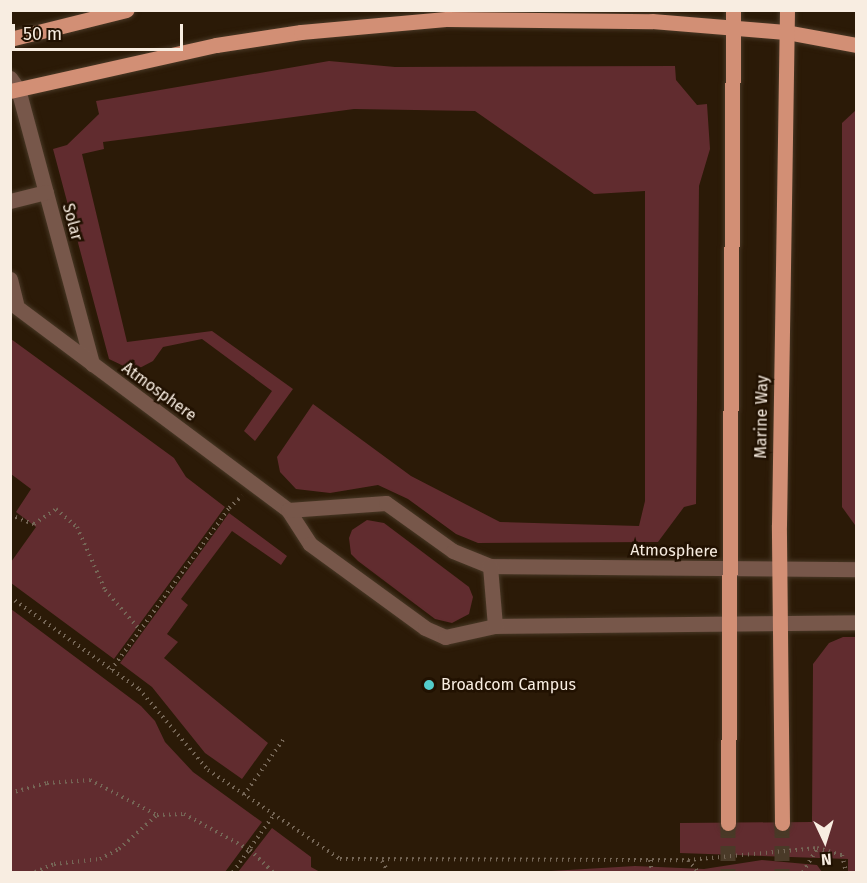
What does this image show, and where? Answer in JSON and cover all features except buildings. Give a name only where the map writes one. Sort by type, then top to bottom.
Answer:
[{"type":"main road","points":[[10,39],[126,10]]},
{"type":"main road","name":"Marine Way","points":[[728,823],[730,81],[733,10]]},
{"type":"main road","name":"Marine Way","points":[[782,824],[779,570],[787,10]]},
{"type":"main road","points":[[13,86],[216,45],[405,22],[566,18],[786,32],[856,45]]},
{"type":"street","name":"Solar","points":[[13,86],[46,192],[92,364]]},
{"type":"street","points":[[10,201],[46,192]]},
{"type":"street","points":[[10,279],[13,303]]},
{"type":"street","name":"Atmosphere","points":[[13,303],[288,510],[310,544],[425,628],[445,637],[495,626],[856,622]]},
{"type":"street","name":"Atmosphere","points":[[288,510],[386,503],[453,551],[490,566],[728,570],[856,569]]},
{"type":"street","points":[[490,566],[495,626]]},
{"type":"path","points":[[111,670],[228,508],[245,493]]},
{"type":"path","points":[[10,515],[34,524],[56,509],[77,527],[105,590],[140,630]]},
{"type":"path","points":[[10,597],[139,689],[208,770],[273,816],[340,859],[382,861],[688,860],[817,848],[842,855],[846,873]]},
{"type":"path","points":[[244,795],[285,737]]},
{"type":"path","points":[[10,793],[47,783],[90,780],[157,814],[184,814],[250,850],[273,873]]},
{"type":"path","points":[[34,873],[54,864],[100,859],[119,849],[157,814]]},
{"type":"path","points":[[233,873],[273,816]]},
{"type":"path","points":[[802,873],[817,848]]},
{"type":"path","points":[[650,860],[652,873]]},
{"type":"path","points":[[688,860],[698,873]]},
{"type":"path","points":[[382,861],[388,873]]},
{"type":"shaded area","points":[[329,61],[395,67],[675,66],[676,80],[697,105],[707,104],[710,149],[699,186],[696,504],[684,507],[658,542],[478,543],[456,534],[408,499],[378,485],[330,493],[296,489],[280,472],[277,457],[313,404],[411,476],[500,522],[639,526],[645,501],[645,191],[594,194],[475,111],[354,109],[103,142],[104,149],[82,154],[127,342],[212,331],[293,389],[255,441],[244,431],[272,391],[202,339],[163,347],[153,361],[134,371],[109,359],[53,149],[67,145],[99,114],[96,101]]},
{"type":"shaded area","points":[[856,110],[855,525],[842,507],[842,123]]},
{"type":"shaded area","points":[[11,339],[174,458],[186,477],[225,507],[114,659],[11,583],[11,562],[36,527],[16,512],[31,489],[11,474]]},
{"type":"shaded area","points":[[229,513],[287,556],[281,565],[232,531],[181,599],[188,605],[167,634],[178,642],[164,658],[268,743],[242,779],[205,753],[152,687],[120,663]]},
{"type":"shaded area","points":[[367,520],[384,523],[469,587],[473,597],[469,614],[452,623],[435,619],[358,561],[351,554],[349,538],[352,530]]},
{"type":"shaded area","points":[[11,609],[141,706],[155,721],[165,742],[193,772],[262,822],[225,872],[11,872]]},
{"type":"shaded area","points":[[843,637],[856,637],[856,872],[848,872],[848,859],[680,853],[680,823],[812,822],[813,664],[829,643]]},
{"type":"shaded area","points":[[272,828],[311,857],[311,867],[320,872],[238,872]]},
{"type":"shaded area","points":[[762,860],[817,865],[822,872],[534,872],[635,866],[704,869]]},
{"type":"tunnel","points":[[728,823],[728,872]]},
{"type":"tunnel","points":[[782,823],[782,872]]},
{"type":"place","name":"Broadcom Campus","points":[[429,685]]}]
